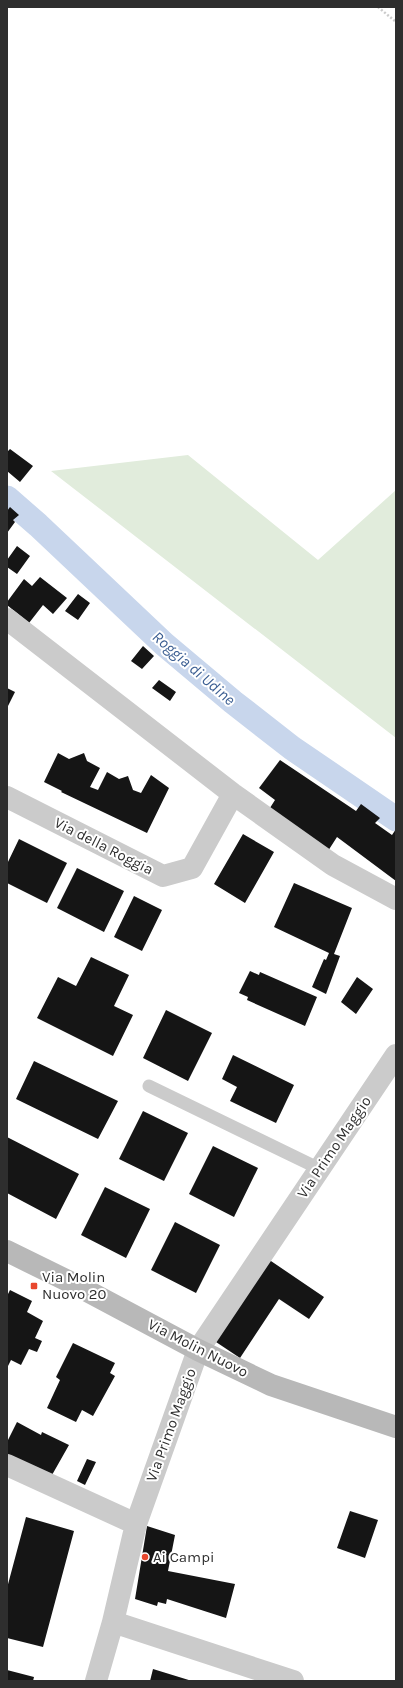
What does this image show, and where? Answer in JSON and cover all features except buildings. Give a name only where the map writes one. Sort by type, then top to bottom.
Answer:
[{"type":"main road","name":"Via Molin Nuovo","points":[[7,1251],[76,1285],[198,1350],[271,1385],[396,1428]]},
{"type":"street","points":[[7,619],[233,794],[333,865],[396,899]]},
{"type":"street","name":"Via della Roggia","points":[[7,797],[163,876],[192,868],[233,794]]},
{"type":"street","name":"Via Primo Maggio","points":[[96,1681],[113,1622],[136,1524],[198,1350],[396,1055]]},
{"type":"street","points":[[7,1465],[136,1524]]},
{"type":"street","points":[[113,1622],[293,1681]]},
{"type":"lane","points":[[149,1086],[320,1169]]},
{"type":"path","points":[[378,7],[396,22]]},
{"type":"green space","points":[[188,455],[318,560],[396,490],[396,738],[51,471]]},
{"type":"waterway","name":"Roggia di Udine","points":[[7,498],[38,525],[164,644],[233,702],[292,748],[396,819]]},
{"type":"place","name":"Via Molin Nuovo 20","points":[[34,1286]]},
{"type":"place","name":"Ai Campi","points":[[145,1557]]}]
